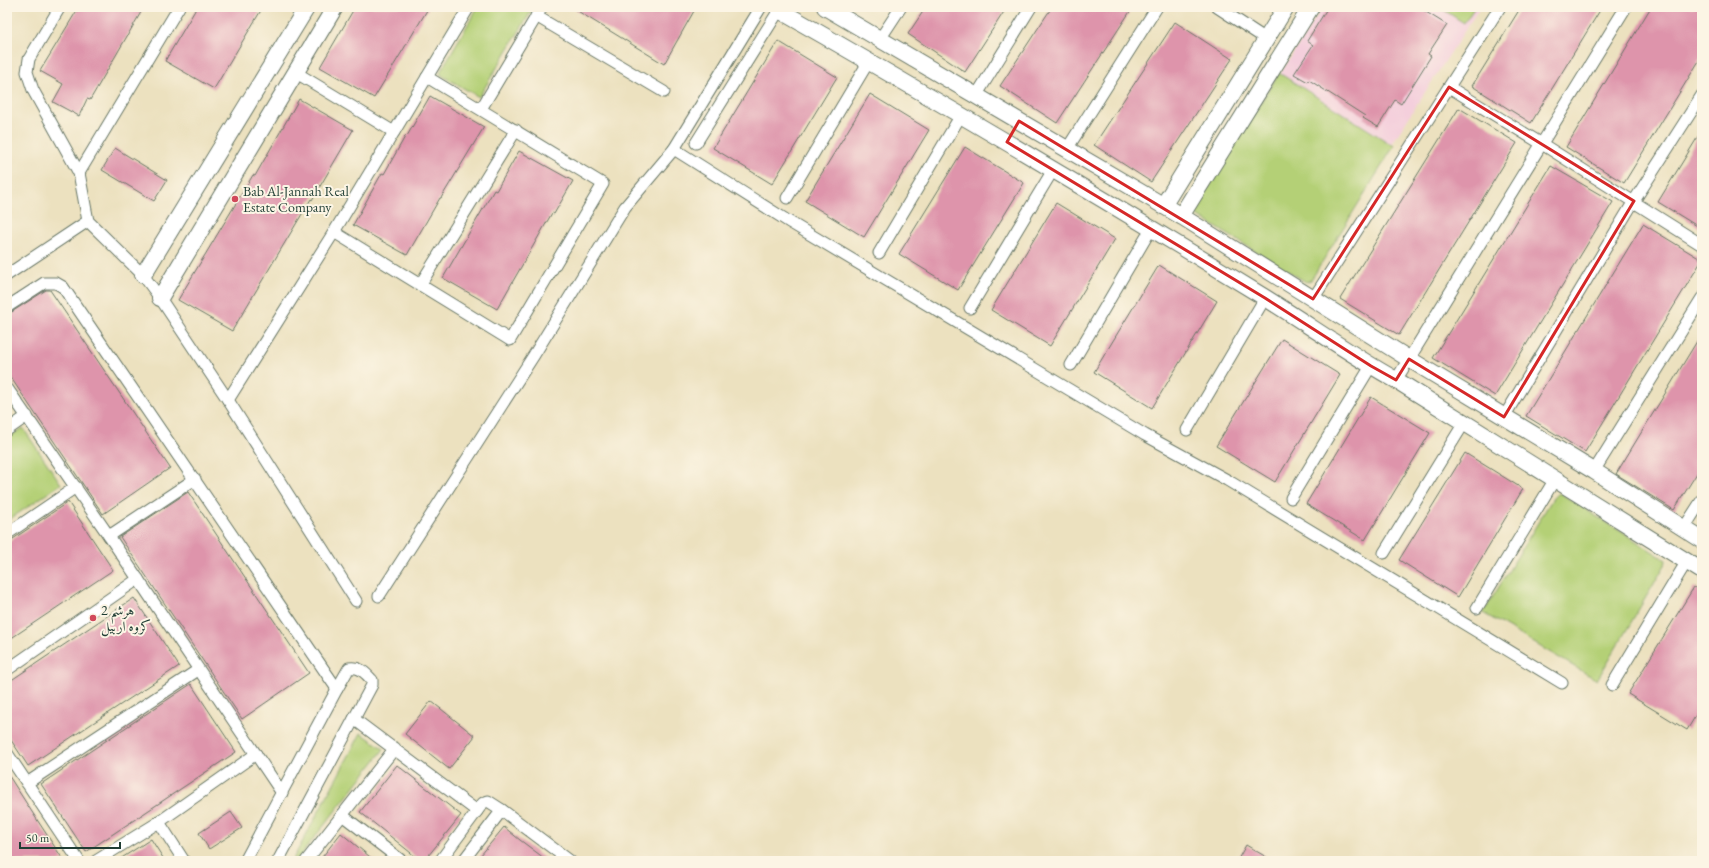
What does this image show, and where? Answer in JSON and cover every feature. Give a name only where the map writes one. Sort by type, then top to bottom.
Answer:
[{"type":"street","points":[[60,7],[29,59],[27,72],[33,90],[79,173],[88,221],[143,275],[160,298],[228,400],[356,601]]},
{"type":"street","points":[[79,173],[179,7]]},
{"type":"street","points":[[143,275],[307,7]]},
{"type":"street","points":[[160,298],[335,7]]},
{"type":"street","points":[[228,400],[334,232],[468,7]]},
{"type":"street","points":[[379,596],[534,355],[626,207],[674,149],[761,7]]},
{"type":"street","points":[[825,7],[1181,216],[1313,300],[1594,471],[1702,540]]},
{"type":"street","points":[[880,39],[901,7]]},
{"type":"street","points":[[976,96],[1031,7]]},
{"type":"street","points":[[1067,149],[1156,7]]},
{"type":"street","points":[[1217,7],[1266,39]]},
{"type":"street","points":[[1163,206],[1286,7]]},
{"type":"street","points":[[1181,216],[1311,7]]},
{"type":"street","points":[[1313,300],[1500,7]]},
{"type":"street","points":[[1396,380],[1626,7]]},
{"type":"street","points":[[696,143],[780,8],[1007,142],[1265,298],[1371,366],[1556,479],[1702,571]]},
{"type":"street","points":[[481,109],[539,12],[664,92]]},
{"type":"street","points":[[787,198],[869,61]]},
{"type":"street","points":[[296,72],[394,132]]},
{"type":"street","points":[[334,232],[510,340],[603,184],[427,77]]},
{"type":"street","points":[[1449,87],[1634,201],[1702,245]]},
{"type":"street","points":[[1504,417],[1634,201],[1702,95]]},
{"type":"street","points":[[879,252],[961,115]]},
{"type":"street","points":[[1007,142],[1019,121]]},
{"type":"street","points":[[420,285],[516,130]]},
{"type":"street","points":[[674,149],[791,223],[1146,435],[1234,484],[1562,683]]},
{"type":"street","points":[[970,308],[1053,170]]},
{"type":"street","points":[[7,275],[88,221]]},
{"type":"street","points":[[1071,365],[1151,229]]},
{"type":"street","points":[[7,307],[44,283],[56,282],[63,287],[337,689]]},
{"type":"street","points":[[1187,430],[1265,298]]},
{"type":"street","points":[[1594,471],[1702,298]]},
{"type":"street","points":[[1291,498],[1371,366]]},
{"type":"street","points":[[7,388],[76,486],[198,670],[282,793]]},
{"type":"street","points":[[7,430],[27,416]]},
{"type":"street","points":[[1384,553],[1464,423]]},
{"type":"street","points":[[109,536],[195,479]]},
{"type":"street","points":[[1477,608],[1556,479]]},
{"type":"street","points":[[7,534],[76,486]]},
{"type":"street","points":[[1684,528],[1702,500]]},
{"type":"street","points":[[1612,685],[1687,561]]},
{"type":"street","points":[[7,670],[138,579]]},
{"type":"street","points":[[246,861],[349,668],[360,669],[372,680],[372,684],[278,861]]},
{"type":"street","points":[[27,783],[198,670]]},
{"type":"street","points":[[354,719],[395,748],[477,811]]},
{"type":"street","points":[[306,861],[395,748]]},
{"type":"street","points":[[7,753],[79,861]]},
{"type":"street","points":[[96,861],[159,822],[256,754]]},
{"type":"street","points":[[440,861],[484,802],[488,801],[570,861]]},
{"type":"street","points":[[463,861],[502,810]]},
{"type":"street","points":[[342,815],[402,861]]},
{"type":"street","points":[[159,822],[184,861]]},
{"type":"highlighted area","points":[[1449,87],[1634,201],[1504,417],[1409,359],[1396,380],[1371,366],[1265,298],[1007,142],[1019,121],[1313,299]]},
{"type":"shaded area","points":[[1323,7],[1480,7],[1391,145],[1280,74]]},
{"type":"green space","points":[[478,7],[534,7],[479,97],[441,75],[440,72]]},
{"type":"green space","points":[[1439,7],[1475,7],[1464,23]]},
{"type":"green space","points":[[1279,73],[1394,146],[1311,280],[1306,282],[1196,215],[1195,209]]},
{"type":"green space","points":[[23,428],[61,484],[7,521],[7,438]]},
{"type":"green space","points":[[1558,493],[1666,560],[1665,565],[1597,680],[1483,613],[1553,498]]},
{"type":"green space","points":[[361,733],[384,749],[296,861],[292,861]]},
{"type":"building","points":[[79,7],[144,7],[90,100],[87,99],[79,116],[53,102],[63,84],[40,71]]},
{"type":"building","points":[[197,7],[263,7],[214,89],[165,61]]},
{"type":"building","points":[[355,7],[429,7],[374,98],[320,67]]},
{"type":"building","points":[[571,7],[688,7],[694,11],[664,64]]},
{"type":"building","points":[[926,7],[1007,7],[965,72],[908,34]]},
{"type":"building","points":[[1052,7],[1133,7],[1057,123],[1000,86]]},
{"type":"building","points":[[1328,7],[1418,7],[1447,25],[1428,54],[1431,56],[1401,104],[1395,100],[1378,127],[1363,118],[1365,116],[1309,80],[1308,82],[1294,74],[1313,45],[1307,41]]},
{"type":"building","points":[[1521,7],[1602,7],[1531,123],[1472,86]]},
{"type":"building","points":[[1651,7],[1702,7],[1702,56],[1624,183],[1566,147]]},
{"type":"building","points":[[1175,22],[1232,59],[1151,182],[1094,145]]},
{"type":"building","points":[[778,41],[837,77],[772,184],[713,148]]},
{"type":"building","points":[[870,94],[929,130],[864,237],[805,201]]},
{"type":"building","points":[[430,96],[484,127],[407,255],[353,225],[382,173],[384,174]]},
{"type":"building","points":[[299,99],[353,130],[232,331],[178,300],[253,175],[255,176]]},
{"type":"building","points":[[1459,108],[1517,143],[1399,335],[1340,299]]},
{"type":"building","points":[[1702,130],[1702,229],[1658,202]]},
{"type":"building","points":[[965,147],[1024,183],[958,290],[899,254]]},
{"type":"building","points":[[115,148],[167,180],[154,201],[102,170]]},
{"type":"building","points":[[519,151],[573,181],[554,214],[552,213],[497,309],[443,278],[494,190],[496,191]]},
{"type":"building","points":[[1551,166],[1613,202],[1495,396],[1433,358]]},
{"type":"building","points":[[1056,203],[1115,239],[1050,346],[991,310]]},
{"type":"building","points":[[1643,224],[1702,260],[1585,452],[1526,416]]},
{"type":"building","points":[[1159,265],[1217,301],[1152,408],[1094,372]]},
{"type":"building","points":[[46,290],[50,290],[170,468],[103,514],[7,372],[7,315]]},
{"type":"building","points":[[1702,333],[1702,465],[1674,510],[1616,474]]},
{"type":"building","points":[[1282,339],[1340,375],[1275,482],[1216,446]]},
{"type":"building","points":[[1371,397],[1430,433],[1365,540],[1306,504]]},
{"type":"building","points":[[1465,453],[1523,489],[1458,597],[1399,560]]},
{"type":"building","points":[[188,492],[309,673],[242,719],[120,537]]},
{"type":"building","points":[[68,502],[113,570],[7,641],[7,543]]},
{"type":"building","points":[[1694,587],[1702,592],[1702,705],[1687,730],[1628,694]]},
{"type":"building","points":[[134,598],[179,666],[28,766],[7,734],[7,683]]},
{"type":"building","points":[[191,684],[236,752],[86,852],[41,784]]},
{"type":"building","points":[[431,701],[475,736],[449,769],[405,734]]},
{"type":"building","points":[[397,765],[461,815],[424,861],[421,861],[360,812]]},
{"type":"building","points":[[7,773],[32,812],[64,861],[7,861]]},
{"type":"building","points":[[231,812],[242,828],[209,849],[199,833]]},
{"type":"building","points":[[504,827],[520,840],[548,861],[476,861]]},
{"type":"building","points":[[341,833],[375,861],[319,861]]},
{"type":"building","points":[[151,839],[165,861],[117,861]]},
{"type":"building","points":[[1246,845],[1273,861],[1237,861]]},
{"type":"place","name":"Bab Al-Jannah Real Estate Company","points":[[235,199]]},
{"type":"place","name":"هرشم 2 كروه اربيل","points":[[93,618]]}]
